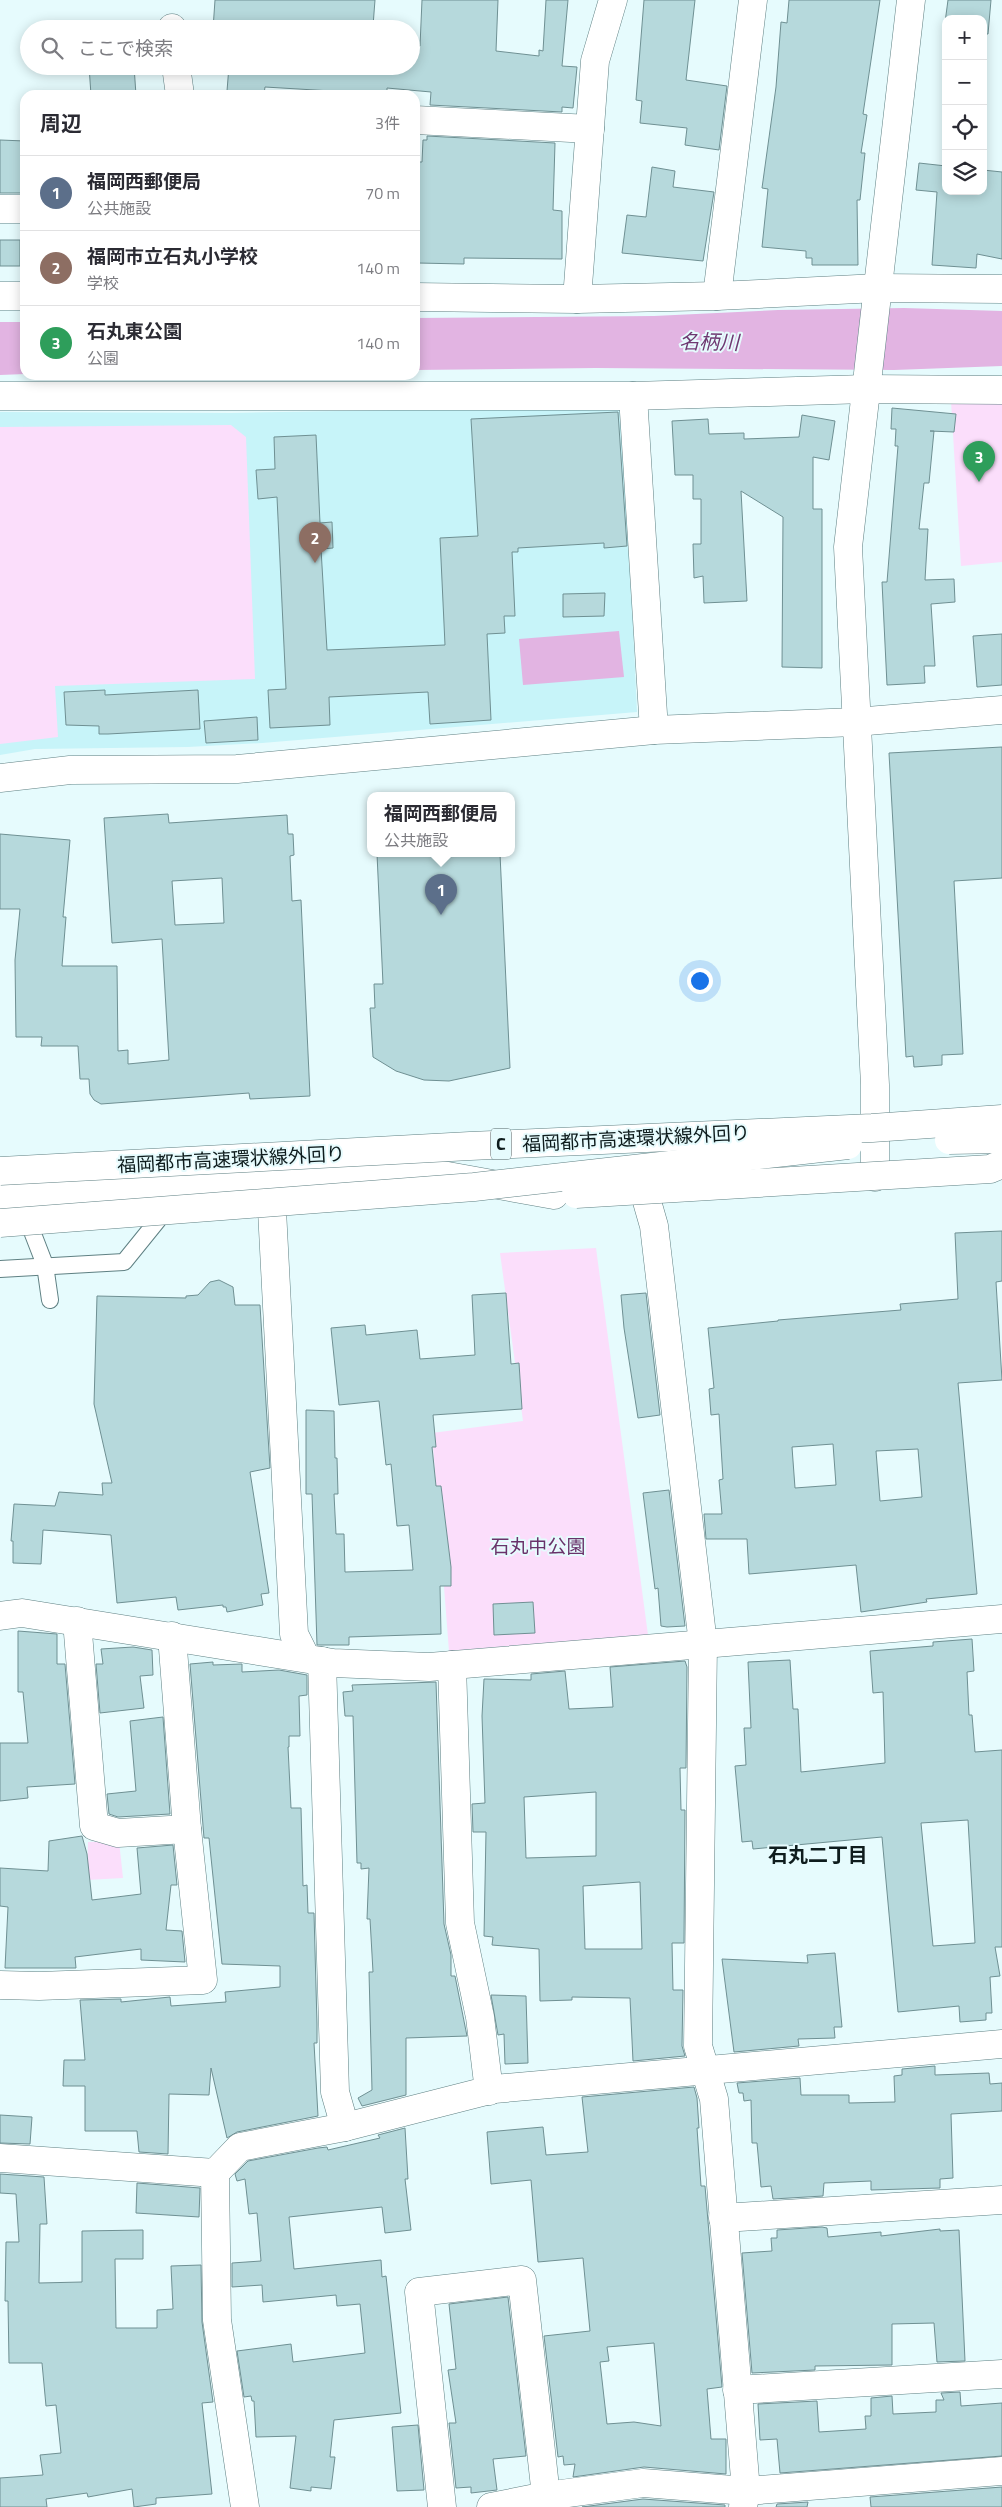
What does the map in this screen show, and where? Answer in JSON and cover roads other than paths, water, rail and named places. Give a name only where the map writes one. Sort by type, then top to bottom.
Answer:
[{"type":"main road","points":[[576,299],[595,61],[613,0]]},
{"type":"main road","points":[[717,296],[753,0]]},
{"type":"main road","points":[[875,1177],[874,1085],[848,547],[911,0]]},
{"type":"main road","points":[[177,75],[179,90]]},
{"type":"main road","points":[[420,120],[590,129]]},
{"type":"main road","points":[[0,209],[20,209]]},
{"type":"main road","points":[[420,297],[576,299],[717,296],[878,288],[1002,289]]},
{"type":"main road","points":[[0,296],[20,296]]},
{"type":"main road","points":[[0,396],[633,396],[866,389],[1002,390]]},
{"type":"main road","points":[[633,396],[654,730]]},
{"type":"main road","points":[[0,778],[70,770],[237,769],[654,730],[855,722],[1002,710]]},
{"type":"main road","name":"福岡都市高速環状線外回り","points":[[0,1171],[480,1145],[872,1128],[1002,1119]]},
{"type":"main road","name":"C","points":[[0,1178],[672,1142],[872,1143],[1002,1139]]},
{"type":"main road","points":[[0,1223],[474,1187],[872,1143]]},
{"type":"main road","points":[[0,1196],[430,1173],[554,1195],[990,1169],[1002,1164]]},
{"type":"main road","points":[[644,1191],[654,1226],[703,1644],[698,2046],[714,2099],[744,2499]]},
{"type":"main road","points":[[272,1210],[294,1634],[314,1660],[335,2092],[345,2127]]},
{"type":"main road","points":[[0,1616],[22,1613],[314,1660],[430,1667],[1002,1619]]},
{"type":"main road","points":[[78,1621],[94,1826],[118,1833],[187,1829]]},
{"type":"main road","points":[[0,1985],[39,1986],[203,1980],[187,1829],[172,1636]]},
{"type":"main road","points":[[452,1665],[460,1923],[480,2017],[489,2091]]},
{"type":"main road","points":[[245,2507],[217,2320],[215,2173],[240,2147],[345,2127],[489,2091],[1002,2044]]},
{"type":"main road","points":[[0,2158],[215,2173]]},
{"type":"main road","points":[[723,2218],[1002,2200]]},
{"type":"main road","points":[[442,2507],[420,2292],[522,2280],[546,2496]]},
{"type":"main road","points":[[737,2390],[1002,2374]]},
{"type":"main road","points":[[492,2507],[546,2496],[643,2483],[744,2499],[1002,2471]]},
{"type":"main road","points":[[226,2507],[237,2507]]},
{"type":"lane","points":[[0,1269],[124,1262],[162,1215]]},
{"type":"lane","points":[[28,1221],[45,1265],[50,1300]]},
{"type":"water","name":"名柄川","points":[[904,308],[1002,311],[1002,366],[894,370],[596,368],[420,370],[420,318],[654,316],[778,310]]},
{"type":"water","points":[[0,322],[20,322],[20,374],[0,375]]},
{"type":"water","points":[[619,631],[624,677],[523,685],[519,639]]},
{"type":"place","name":"石丸東公園","points":[[979,482]]},
{"type":"place","name":"福岡市立石丸小学校","points":[[315,563]]},
{"type":"place","name":"福岡西郵便局","points":[[441,915]]},
{"type":"district","name":"石丸二丁目","points":[[818,1855]]},
{"type":"park label","name":"石丸中公園","points":[[538,1546]]}]
